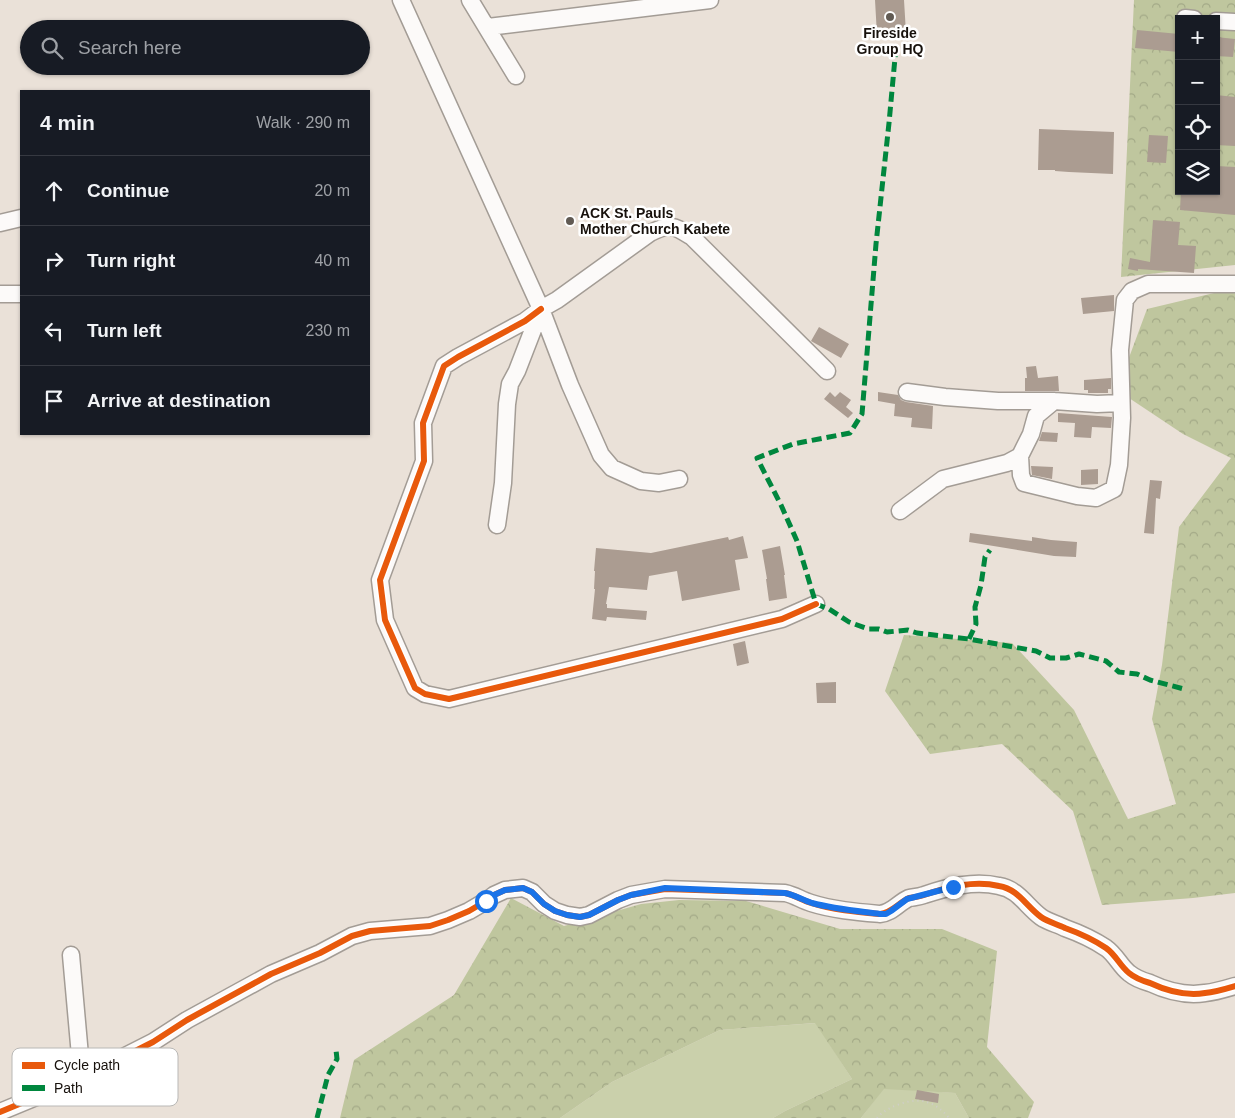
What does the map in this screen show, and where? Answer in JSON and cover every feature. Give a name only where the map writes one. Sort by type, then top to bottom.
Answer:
[{"type":"street","points":[[401,0],[541,309],[570,385],[601,455],[612,468],[641,481],[659,483],[680,479]]},
{"type":"street","points":[[470,0],[516,76]]},
{"type":"street","points":[[488,28],[710,0]]},
{"type":"street","points":[[1220,21],[1235,22]]},
{"type":"street","points":[[0,223],[20,218]]},
{"type":"street","points":[[816,604],[782,619],[449,699],[425,694],[415,688],[385,620],[380,580],[424,461],[423,423],[444,366],[526,321],[650,233],[664,226],[676,227],[692,237],[827,371]]},
{"type":"street","points":[[1054,401],[1036,416],[1031,434],[1020,456],[1021,475],[1024,483],[1077,496],[1096,498],[1114,489],[1119,465],[1122,418],[1121,341],[1125,300],[1132,291],[1148,284],[1235,284]]},
{"type":"street","points":[[0,294],[20,294]]},
{"type":"street","points":[[497,525],[503,483],[507,404],[510,384],[517,371],[541,309]]},
{"type":"street","points":[[907,392],[998,401],[1121,403]]},
{"type":"street","points":[[900,512],[943,480],[1007,463],[1020,456]]},
{"type":"street","points":[[141,1048],[187,1020],[271,974],[320,953],[352,936],[370,931],[430,926],[470,911],[494,895],[514,888],[523,888],[532,892],[549,907],[574,917],[589,915],[631,895],[665,888],[785,893],[809,902],[840,910],[886,914],[907,899],[937,890],[988,884],[1009,889],[1019,895],[1043,918],[1107,949],[1133,977],[1160,988],[1181,993],[1205,994],[1235,986]]},
{"type":"street","points":[[71,955],[79,1048]]},
{"type":"street","points":[[0,1112],[14,1106]]},
{"type":"path","points":[[877,1118],[881,1113],[893,1106],[912,1100],[930,1103],[943,1111],[948,1118]]},
{"type":"green space","points":[[1134,0],[1235,0],[1235,265],[1121,277]]},
{"type":"green space","points":[[1235,288],[1235,893],[1102,905],[1073,811],[1002,744],[930,754],[885,691],[904,635],[1012,643],[1074,710],[1128,819],[1176,804],[1152,719],[1162,665],[1179,527],[1231,458],[1183,434],[1117,390],[1147,309]]},
{"type":"green space","points":[[511,898],[564,926],[641,904],[679,900],[746,901],[840,929],[942,929],[997,951],[987,1047],[1034,1102],[1028,1118],[969,1118],[955,1093],[884,1089],[861,1118],[773,1118],[852,1079],[815,1023],[720,1030],[612,1082],[560,1118],[340,1118],[354,1060],[454,995]]},
{"type":"green space","points":[[816,1023],[852,1079],[773,1118],[560,1118],[612,1082],[720,1030]]},
{"type":"green space","points":[[884,1088],[955,1093],[969,1118],[861,1118]]},
{"type":"building","name":"Fireside Group HQ","points":[[875,0],[904,0],[906,33],[877,35]]},
{"type":"building","points":[[1137,30],[1175,34],[1175,52],[1135,48]]},
{"type":"building","points":[[1220,37],[1235,39],[1233,57],[1220,56]]},
{"type":"building","points":[[1220,95],[1235,97],[1235,146],[1220,145]]},
{"type":"building","points":[[1039,129],[1114,132],[1113,174],[1038,170]]},
{"type":"building","points":[[1149,135],[1168,136],[1166,163],[1147,162]]},
{"type":"building","points":[[1220,166],[1235,167],[1235,215],[1180,210],[1181,195],[1220,195]]},
{"type":"building","points":[[1153,220],[1180,222],[1178,245],[1196,246],[1194,273],[1128,269],[1130,258],[1150,262]]},
{"type":"building","points":[[1114,295],[1114,311],[1083,314],[1081,298]]},
{"type":"building","points":[[819,327],[849,344],[841,358],[811,341]]},
{"type":"building","points":[[1036,366],[1038,378],[1058,376],[1059,391],[1025,391],[1026,367]]},
{"type":"building","points":[[1111,378],[1111,389],[1108,389],[1108,393],[1088,393],[1088,390],[1084,390],[1084,380]]},
{"type":"building","points":[[830,392],[835,397],[840,392],[851,400],[846,407],[853,413],[848,418],[824,399]]},
{"type":"building","points":[[878,392],[898,395],[901,400],[906,402],[933,406],[932,429],[911,427],[912,418],[894,416],[895,404],[878,401]]},
{"type":"building","points":[[1058,413],[1112,417],[1111,428],[1092,427],[1091,438],[1074,437],[1075,423],[1058,422]]},
{"type":"building","points":[[1042,432],[1058,433],[1057,442],[1039,441]]},
{"type":"building","points":[[1031,466],[1053,467],[1052,479],[1032,475]]},
{"type":"building","points":[[1098,469],[1098,484],[1081,485],[1081,470]]},
{"type":"building","points":[[1150,480],[1162,481],[1160,499],[1156,498],[1154,534],[1144,533]]},
{"type":"building","points":[[970,533],[1032,541],[1032,537],[1077,542],[1076,557],[1054,556],[969,542]]},
{"type":"building","points":[[743,536],[748,558],[735,560],[740,590],[682,601],[677,571],[649,576],[647,590],[609,587],[606,604],[607,608],[647,611],[646,620],[607,617],[606,621],[592,619],[596,548],[651,553],[728,537],[729,540]]},
{"type":"building","points":[[780,546],[787,598],[769,601],[762,550]]},
{"type":"building","points":[[745,641],[749,663],[737,666],[733,644]]},
{"type":"building","points":[[836,682],[836,703],[817,703],[816,683]]},
{"type":"building","points":[[917,1090],[939,1094],[938,1103],[915,1099]]},
{"type":"marked path","points":[[896,47],[876,244],[862,414],[850,433],[793,444],[757,458],[797,541],[816,604],[829,609],[849,622],[868,629],[879,629],[887,632],[908,630],[917,633],[969,639],[1036,651],[1050,658],[1066,658],[1079,654],[1106,661],[1119,672],[1137,674],[1150,680],[1184,689]]},
{"type":"marked path","points":[[969,639],[976,624],[975,607],[981,585],[985,557],[990,550]]},
{"type":"marked path","points":[[317,1118],[328,1075],[337,1059],[336,1050]]},
{"type":"cycle path","points":[[541,309],[525,321],[444,366],[423,423],[424,461],[380,580],[385,620],[415,688],[425,694],[449,699],[782,619],[816,604]]},
{"type":"cycle path","points":[[141,1048],[187,1020],[271,974],[320,953],[352,936],[370,931],[430,926],[469,911],[505,890],[523,888],[532,892],[544,904],[555,911],[580,917],[589,915],[631,895],[665,889],[785,893],[828,907],[880,914],[888,912],[909,898],[961,885],[990,884],[1011,891],[1044,919],[1081,934],[1106,948],[1129,973],[1142,980],[1170,990],[1191,994],[1212,992],[1235,986]]},
{"type":"cycle path","points":[[0,1112],[14,1106]]},
{"type":"place","name":"Fireside Group HQ","points":[[890,17]]},
{"type":"place","name":"ACK St. Pauls Mother Church Kabete","points":[[570,221]]},
{"type":"route","points":[[486,901],[505,890],[523,888],[532,892],[544,904],[555,911],[580,917],[589,915],[631,895],[665,888],[785,893],[809,902],[840,910],[886,914],[907,899],[953,887]]}]
